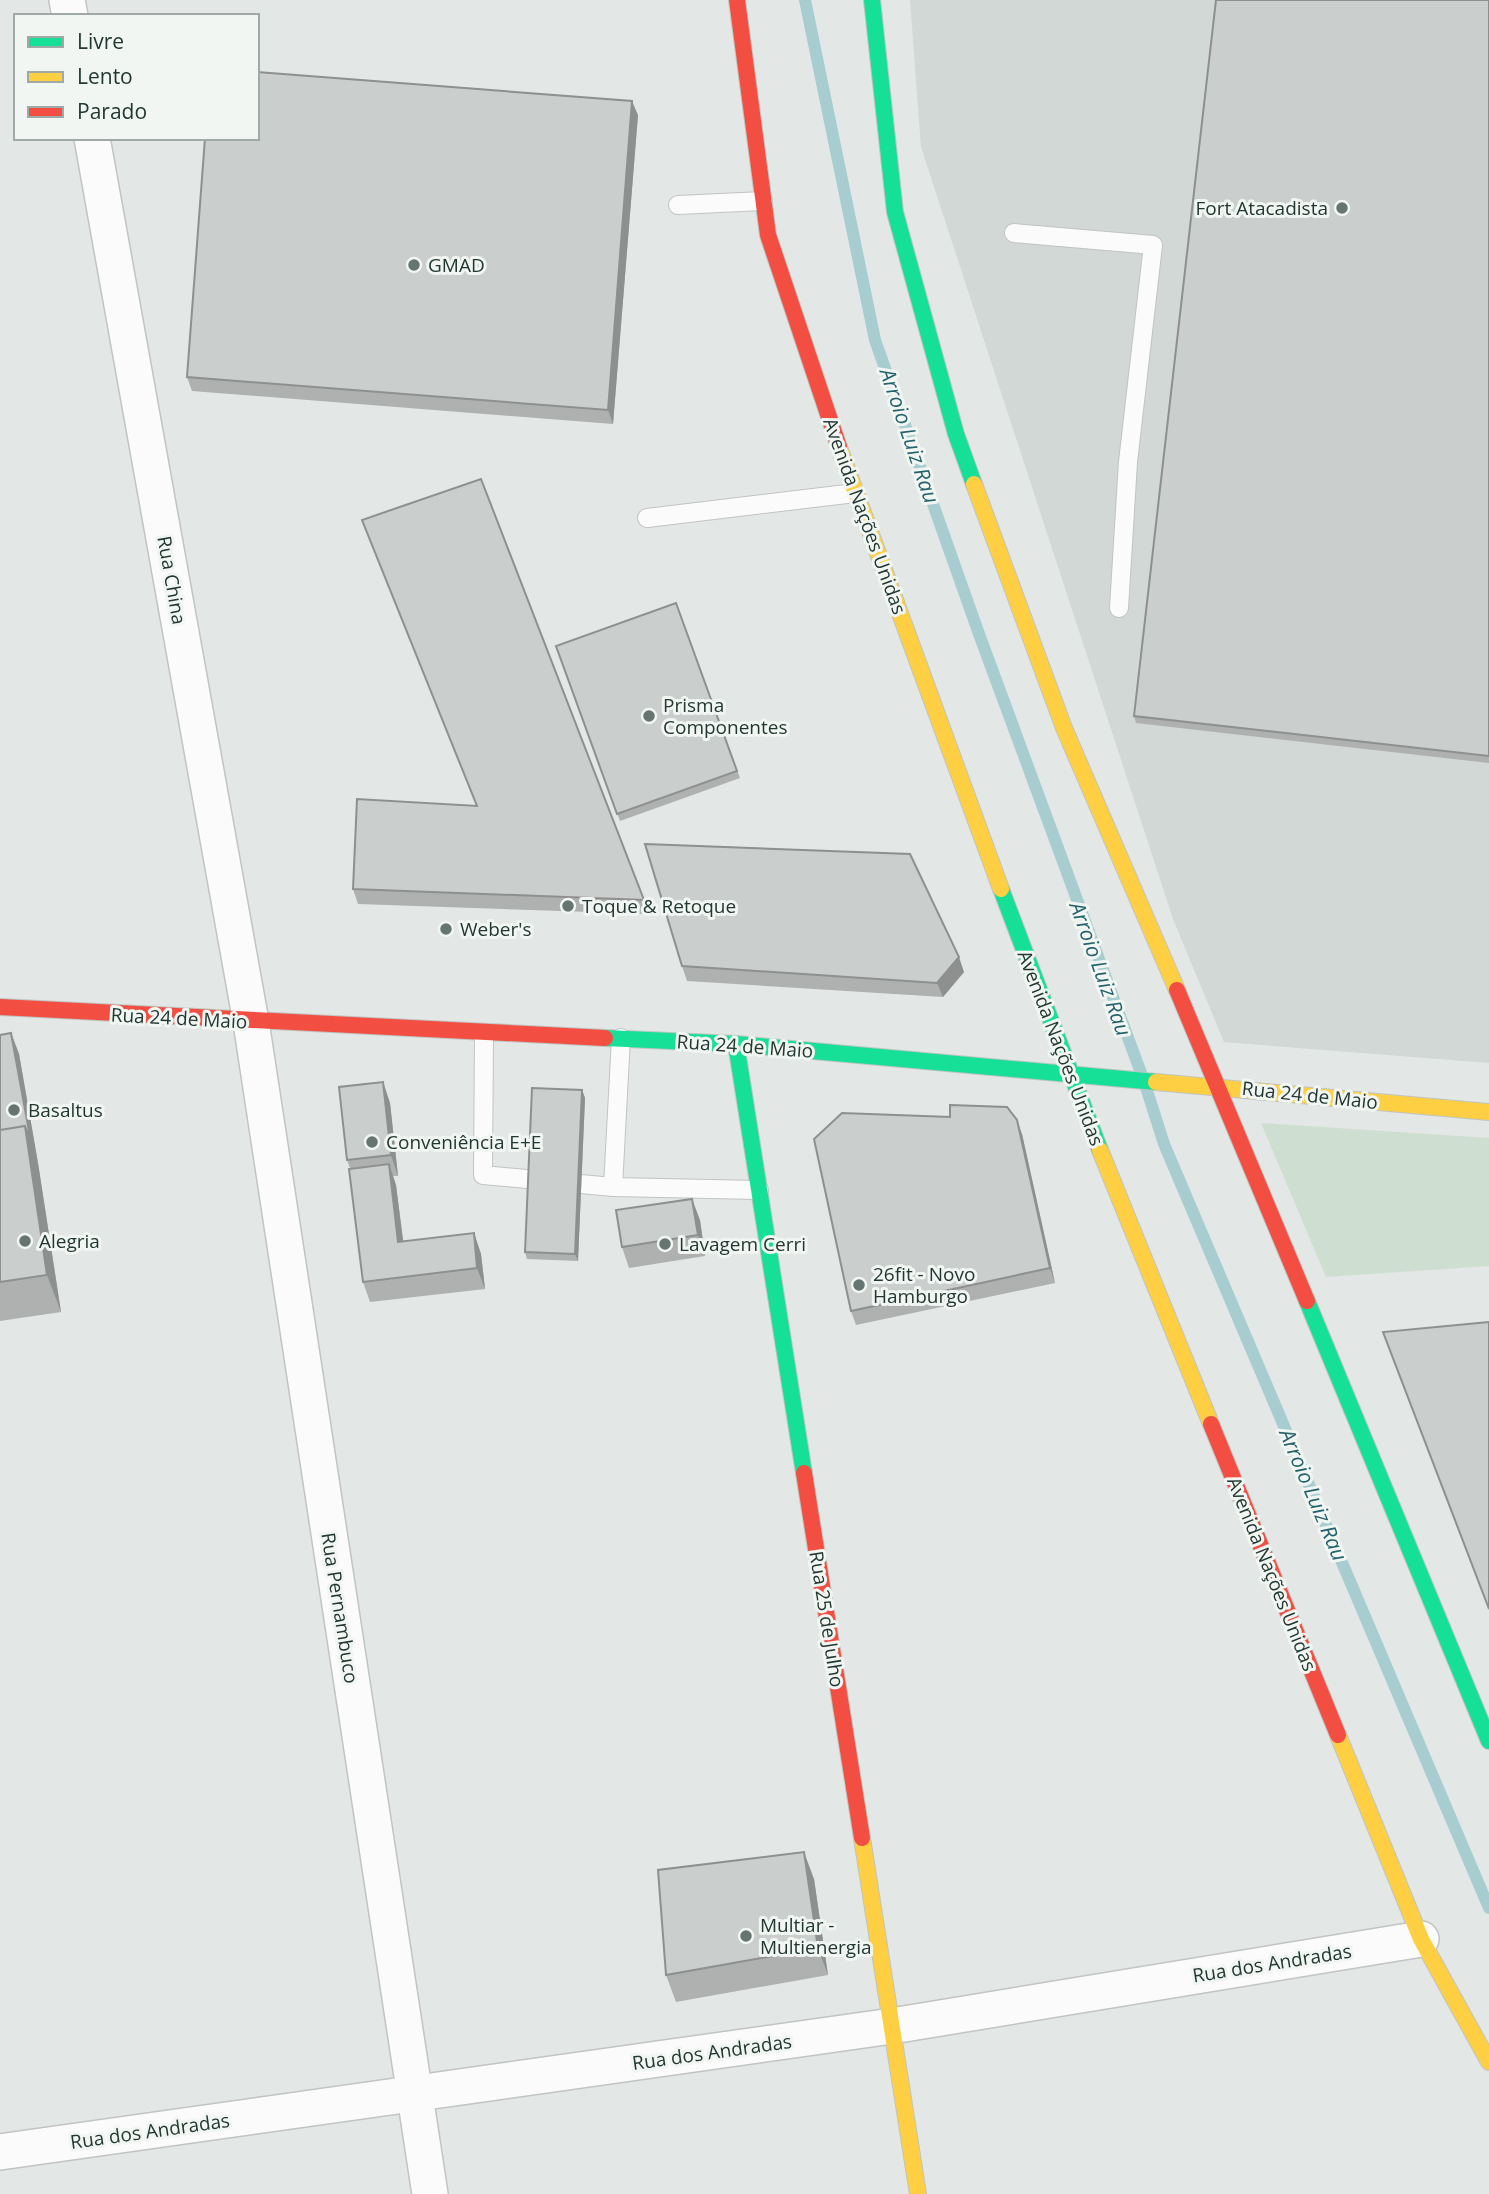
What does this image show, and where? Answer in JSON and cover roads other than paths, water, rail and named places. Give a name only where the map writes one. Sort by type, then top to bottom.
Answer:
[{"type":"main road","name":"Avenida Nações Unidas","points":[[737,0],[768,235],[855,493],[1069,1075],[1421,1939],[1489,2062]]},
{"type":"main road","points":[[872,0],[895,212],[956,434],[1064,728],[1218,1086],[1489,1741]]},
{"type":"main road","name":"Rua 24 de Maio","points":[[0,1007],[251,1022],[736,1044],[1489,1112]]},
{"type":"main road","name":"Rua 25 de Julho","points":[[736,1044],[918,2194]]},
{"type":"street","name":"Rua China","points":[[92,140],[251,1022]]},
{"type":"street","name":"Rua Pernambuco","points":[[251,1022],[429,2194]]},
{"type":"street","name":"Rua dos Andradas","points":[[0,2152],[892,2026],[1421,1939]]},
{"type":"lane","points":[[678,205],[763,201]]},
{"type":"lane","points":[[1014,233],[1153,245],[1128,462],[1119,608]]},
{"type":"lane","points":[[647,518],[855,493]]},
{"type":"lane","points":[[484,1033],[483,1175],[613,1188],[759,1190]]},
{"type":"lane","points":[[613,1188],[621,1038]]},
{"type":"waterway","name":"Arroio Luiz Rau","points":[[805,0],[875,340],[979,634],[1144,1081],[1164,1144],[1489,1908]]},
{"type":"place","name":"Fort Atacadista","points":[[1342,208]]},
{"type":"place","name":"GMAD","points":[[414,265]]},
{"type":"place","name":"Prisma Componentes","points":[[649,716]]},
{"type":"place","name":"Toque & Retoque","points":[[568,906]]},
{"type":"place","name":"Weber's","points":[[446,929]]},
{"type":"place","name":"Basaltus","points":[[14,1110]]},
{"type":"place","name":"Conveniência E+E","points":[[372,1142]]},
{"type":"place","name":"Alegria","points":[[25,1241]]},
{"type":"place","name":"Lavagem Cerri","points":[[665,1244]]},
{"type":"place","name":"26fit - Novo Hamburgo","points":[[859,1285]]},
{"type":"place","name":"Multiar - Multienergia","points":[[746,1936]]}]
